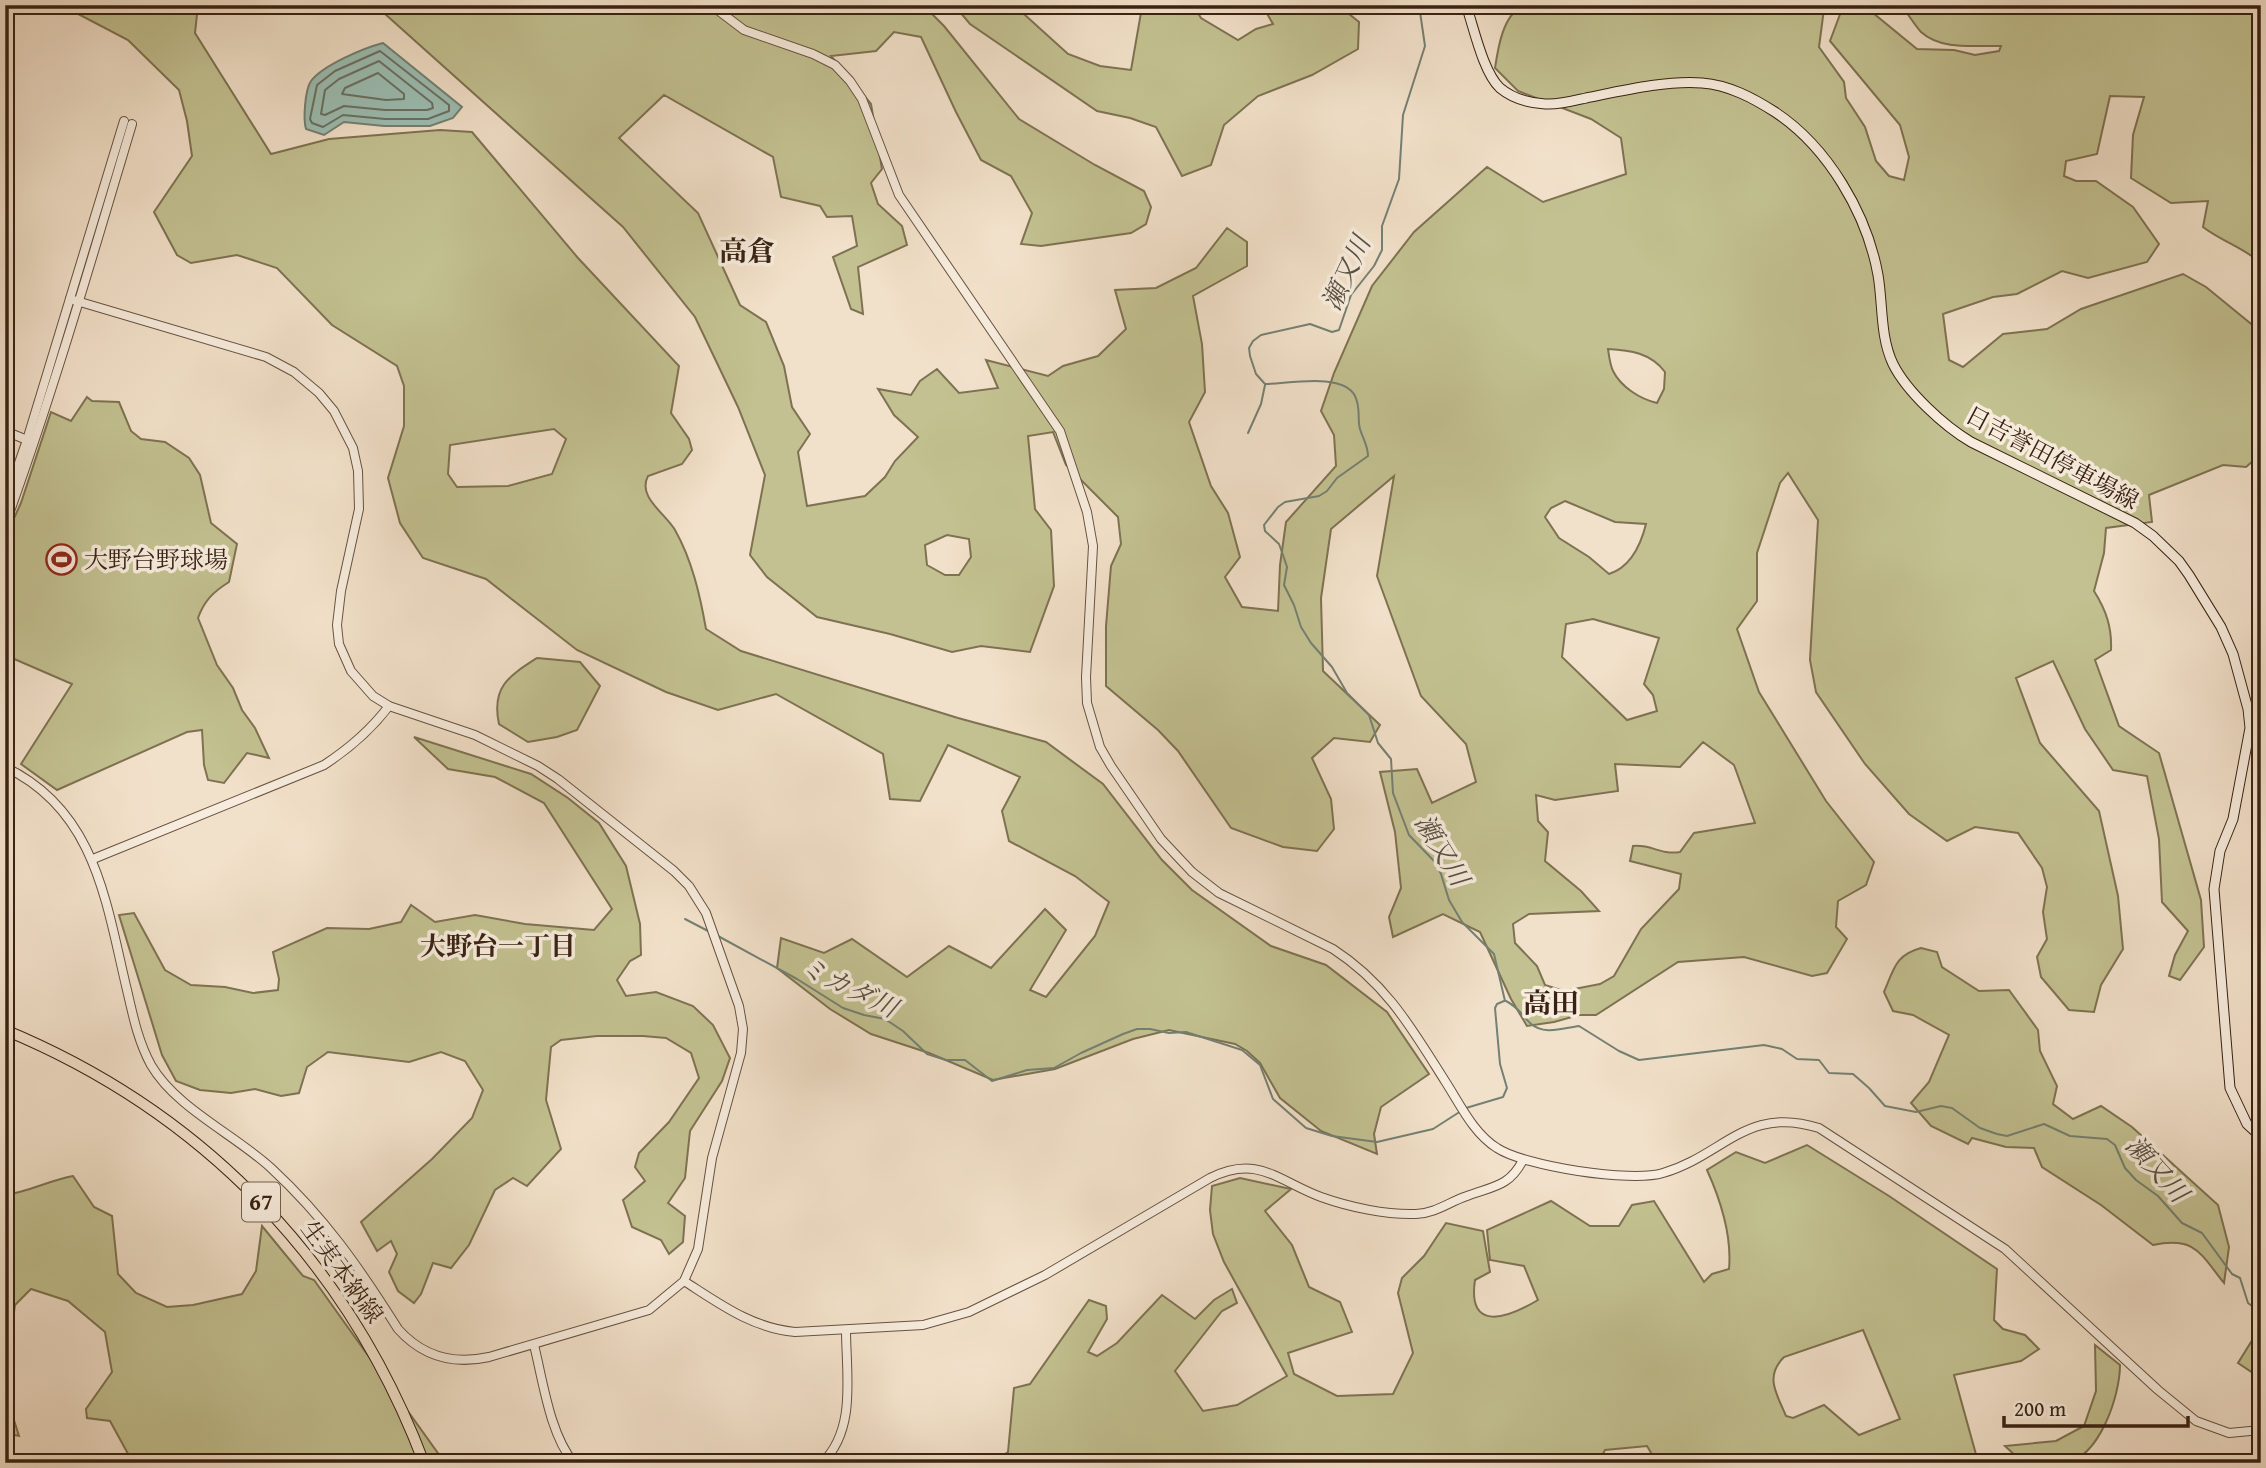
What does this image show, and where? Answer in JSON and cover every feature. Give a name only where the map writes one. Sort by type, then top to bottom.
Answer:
[{"type":"main road","name":"日吉誉田停車場線","points":[[1466,5],[1492,77],[1500,88],[1518,99],[1532,103],[1556,104],[1649,87],[1700,82],[1732,89],[1778,114],[1828,162],[1847,191],[1872,252],[1890,356],[1902,378],[1920,399],[1948,426],[1971,442],[2135,523],[2167,548],[2189,575],[2234,654],[2250,718],[2248,743],[2233,818],[2220,851],[2214,889],[2230,1088],[2247,1124],[2261,1137]]},
{"type":"main road","name":"生実本納線","points":[[5,1030],[61,1055],[151,1108],[204,1148],[254,1195],[315,1265],[366,1338],[393,1390],[424,1463]]},
{"type":"street","points":[[710,5],[744,30],[813,54],[835,65],[850,81],[862,99],[899,195],[1060,431],[1087,512],[1093,546],[1086,677],[1087,703],[1092,725],[1105,756],[1161,839],[1192,872],[1219,893],[1349,959],[1391,998],[1476,1128],[1495,1147],[1523,1160],[1612,1174],[1654,1175],[1677,1168],[1734,1136],[1766,1123],[1782,1121],[1819,1128],[2005,1249],[2158,1391],[2196,1421],[2229,1433],[2261,1430]]},
{"type":"street","points":[[5,525],[35,443],[128,122]]},
{"type":"street","points":[[5,503],[75,300]]},
{"type":"street","points":[[5,767],[17,773],[57,805],[93,859],[102,883],[134,1022],[142,1047],[153,1067],[165,1084],[270,1168],[318,1216],[339,1241],[408,1341],[434,1356],[451,1361],[470,1361],[534,1345],[649,1310],[684,1281],[698,1249],[712,1158],[743,1042],[739,1006],[706,913],[689,886],[674,871],[558,779],[475,734],[389,706],[373,696],[351,671],[344,659],[337,635],[337,610],[358,519],[360,489],[353,448],[334,411],[319,393],[294,372],[266,357],[75,300]]},
{"type":"street","points":[[5,431],[27,439]]},
{"type":"street","points":[[93,859],[324,765],[351,747],[372,728],[389,706]]},
{"type":"street","points":[[684,1281],[732,1312],[753,1323],[777,1330],[846,1330],[923,1325],[969,1311],[1045,1275],[1210,1178],[1230,1169],[1248,1168],[1273,1174],[1339,1203],[1417,1214],[1438,1210],[1463,1197],[1505,1184],[1517,1173],[1523,1160]]},
{"type":"street","points":[[822,1463],[840,1437],[847,1412],[846,1330]]},
{"type":"street","points":[[534,1345],[556,1429],[574,1463]]},
{"type":"shaded area","points":[[61,5],[198,5],[195,33],[271,154],[329,139],[440,130],[472,132],[578,258],[679,366],[671,413],[689,439],[692,450],[682,464],[648,476],[646,491],[675,530],[686,553],[706,629],[741,651],[958,718],[1046,742],[1103,784],[1162,860],[1192,890],[1271,946],[1326,965],[1387,1012],[1429,1074],[1381,1107],[1374,1134],[1377,1154],[1321,1131],[1280,1098],[1260,1063],[1235,1044],[1169,1030],[1133,1039],[1055,1069],[993,1080],[929,1053],[871,1034],[830,1009],[777,968],[781,938],[824,953],[852,939],[907,977],[949,946],[991,968],[1045,909],[1066,930],[1030,990],[1046,997],[1095,936],[1109,902],[1075,876],[1009,841],[1002,811],[1020,777],[948,745],[920,801],[890,799],[883,754],[776,694],[718,710],[666,692],[577,650],[486,579],[423,558],[400,523],[388,478],[404,426],[404,386],[397,366],[332,325],[277,268],[237,255],[191,263],[177,255],[154,212],[192,156],[187,121],[179,90],[128,40]],"holes":[[[554,429],[566,439],[552,474],[508,486],[457,487],[448,474],[450,445]]]},
{"type":"shaded area","points":[[375,5],[923,5],[944,26],[1019,119],[1144,191],[1151,207],[1146,224],[1131,233],[1041,246],[1021,244],[1032,213],[1011,176],[981,160],[921,37],[894,32],[876,51],[831,56],[871,104],[882,169],[871,183],[878,204],[902,226],[907,245],[858,267],[863,314],[851,309],[833,257],[857,246],[852,216],[827,217],[820,206],[781,197],[773,157],[664,95],[619,138],[698,213],[740,305],[766,322],[784,366],[792,407],[810,434],[798,452],[807,506],[865,496],[885,477],[895,461],[918,437],[894,415],[878,389],[911,395],[920,381],[937,369],[959,393],[998,388],[986,360],[1048,376],[1063,366],[1098,356],[1126,329],[1115,290],[1156,288],[1196,268],[1227,228],[1247,242],[1247,266],[1193,296],[1202,344],[1205,392],[1189,422],[1211,486],[1228,513],[1240,557],[1225,577],[1242,607],[1278,611],[1280,565],[1286,522],[1336,466],[1334,435],[1321,411],[1334,373],[1372,286],[1414,232],[1487,167],[1543,202],[1626,174],[1621,138],[1591,119],[1518,91],[1495,68],[1506,24],[1517,9],[1524,5],[1822,5],[1824,9],[1819,47],[1844,82],[1846,98],[1865,127],[1876,161],[1889,176],[1904,180],[1909,157],[1900,125],[1830,41],[1842,9],[1873,13],[1917,49],[1954,50],[1975,55],[1999,51],[2001,46],[1949,45],[1929,38],[1921,32],[1901,5],[2261,5],[2261,263],[2203,227],[2208,201],[2171,203],[2131,178],[2133,135],[2144,97],[2110,96],[2097,154],[2066,161],[2064,176],[2076,181],[2096,181],[2133,207],[2159,244],[2147,262],[2088,278],[2062,271],[2017,294],[1993,297],[1943,314],[1949,360],[1963,367],[2003,334],[2047,329],[2081,309],[2183,274],[2206,287],[2261,332],[2261,454],[2246,467],[2223,465],[2149,495],[2152,522],[2106,528],[2104,553],[2094,591],[2107,619],[2111,642],[2111,650],[2095,660],[2119,726],[2159,753],[2201,900],[2204,947],[2180,980],[2169,976],[2175,955],[2188,931],[2162,902],[2159,839],[2147,776],[2113,770],[2085,729],[2053,661],[2016,678],[2040,743],[2099,811],[2118,896],[2123,949],[2101,985],[2094,1012],[2069,1010],[2041,977],[2037,957],[2047,939],[2043,912],[2047,887],[2042,868],[2018,833],[1975,827],[1947,841],[1909,814],[1865,764],[1816,692],[1810,660],[1818,520],[1788,473],[1780,483],[1757,553],[1757,601],[1737,629],[1759,692],[1826,801],[1874,862],[1866,885],[1838,901],[1836,927],[1847,939],[1827,973],[1812,976],[1744,957],[1678,962],[1596,1015],[1579,1015],[1527,1026],[1511,999],[1480,932],[1443,914],[1393,937],[1389,917],[1401,888],[1395,832],[1380,772],[1417,769],[1432,803],[1476,782],[1466,744],[1421,696],[1377,576],[1394,476],[1331,529],[1321,598],[1323,671],[1380,725],[1370,742],[1334,738],[1312,758],[1331,799],[1334,829],[1317,851],[1283,847],[1231,828],[1178,751],[1158,730],[1106,686],[1106,626],[1111,566],[1121,544],[1118,517],[1066,465],[1053,432],[1028,436],[1035,509],[1051,530],[1054,586],[1030,652],[981,646],[952,652],[817,617],[767,577],[750,555],[765,475],[738,407],[695,317],[623,227]],"holes":[[[1608,349],[1632,352],[1653,361],[1665,372],[1664,389],[1657,403],[1644,399],[1626,387],[1612,369]],[[1565,501],[1615,522],[1646,524],[1634,554],[1617,571],[1609,574],[1589,557],[1559,538],[1545,517],[1551,508]],[[947,535],[969,539],[971,557],[959,575],[945,575],[927,565],[925,545]],[[1593,619],[1659,638],[1644,684],[1653,695],[1657,711],[1627,720],[1562,657],[1566,624]],[[1703,742],[1734,765],[1755,823],[1694,833],[1680,852],[1633,846],[1630,861],[1681,874],[1679,889],[1641,929],[1614,976],[1600,984],[1564,991],[1545,985],[1537,966],[1515,943],[1513,924],[1529,914],[1599,911],[1581,891],[1545,861],[1548,832],[1538,821],[1536,795],[1555,800],[1618,791],[1615,764],[1680,767]]]},
{"type":"shaded area","points":[[954,5],[1014,5],[1068,54],[1100,66],[1131,70],[1142,7],[1139,5],[1193,5],[1201,18],[1238,40],[1256,29],[1273,24],[1262,5],[1338,5],[1359,22],[1358,49],[1312,75],[1258,96],[1224,125],[1211,165],[1182,176],[1156,127],[1097,111],[970,24]]},
{"type":"shaded area","points":[[87,397],[92,401],[119,402],[131,431],[141,439],[165,442],[189,458],[200,475],[211,523],[237,544],[229,582],[210,597],[198,618],[217,665],[233,688],[269,758],[247,753],[224,783],[208,780],[204,765],[202,730],[187,732],[57,790],[21,764],[72,684],[5,655],[5,538],[21,503],[51,412],[71,421]]},
{"type":"shaded area","points":[[537,658],[580,662],[600,686],[577,730],[528,742],[499,724],[498,701],[504,684]]},
{"type":"shaded area","points":[[414,737],[531,774],[568,798],[599,823],[626,866],[640,924],[641,955],[630,961],[617,980],[626,996],[656,992],[693,1006],[713,1025],[730,1058],[722,1081],[690,1131],[685,1178],[668,1203],[685,1216],[683,1242],[669,1254],[661,1240],[632,1227],[623,1200],[645,1181],[635,1167],[639,1153],[669,1122],[699,1078],[691,1053],[666,1038],[597,1036],[561,1040],[551,1047],[546,1100],[561,1149],[527,1186],[513,1178],[495,1190],[469,1245],[451,1268],[433,1263],[421,1294],[414,1303],[398,1291],[389,1272],[397,1254],[391,1241],[377,1251],[361,1222],[432,1159],[472,1118],[483,1090],[465,1061],[441,1052],[409,1062],[328,1052],[307,1067],[299,1093],[281,1096],[255,1089],[231,1093],[200,1090],[176,1081],[162,1055],[119,915],[134,913],[165,970],[191,985],[225,987],[253,993],[278,990],[279,979],[273,952],[327,928],[369,929],[401,922],[411,905],[435,922],[475,915],[525,924],[594,930],[612,909],[544,803],[495,777],[448,769]]},
{"type":"shaded area","points":[[1921,948],[1937,952],[1942,967],[1979,991],[2009,990],[2038,1030],[2040,1051],[2057,1086],[2053,1104],[2073,1119],[2101,1106],[2132,1127],[2218,1205],[2229,1247],[2224,1283],[2195,1249],[2178,1243],[2153,1245],[2101,1205],[2042,1167],[2034,1148],[2006,1147],[1972,1138],[1968,1144],[1931,1126],[1911,1103],[1929,1082],[1949,1035],[1913,1015],[1893,1011],[1884,992],[1901,959]]},
{"type":"shaded area","points":[[1807,1145],[1889,1196],[1997,1269],[1994,1320],[2003,1329],[2025,1335],[2039,1349],[2021,1361],[1954,1375],[1977,1458],[1968,1463],[1657,1463],[1647,1446],[1605,1450],[1598,1463],[992,1463],[1008,1452],[1014,1388],[1030,1384],[1089,1300],[1106,1306],[1107,1319],[1088,1352],[1097,1356],[1117,1343],[1162,1295],[1195,1319],[1214,1300],[1232,1289],[1237,1303],[1222,1311],[1175,1371],[1203,1411],[1237,1405],[1287,1376],[1224,1262],[1213,1234],[1210,1210],[1212,1186],[1240,1178],[1291,1189],[1265,1211],[1292,1245],[1309,1287],[1340,1302],[1352,1332],[1288,1353],[1294,1374],[1337,1396],[1393,1394],[1413,1353],[1398,1293],[1402,1278],[1424,1256],[1446,1223],[1483,1231],[1490,1272],[1475,1280],[1474,1297],[1477,1308],[1492,1317],[1514,1312],[1538,1300],[1524,1266],[1490,1260],[1487,1230],[1551,1201],[1590,1226],[1619,1226],[1632,1205],[1654,1201],[1704,1282],[1712,1274],[1729,1269],[1729,1244],[1724,1219],[1707,1170],[1736,1152],[1765,1163]],"holes":[[[1863,1330],[1900,1419],[1859,1435],[1824,1405],[1793,1418],[1786,1416],[1774,1386],[1773,1379],[1778,1364],[1784,1357]]]},
{"type":"shaded area","points":[[73,1176],[94,1207],[112,1216],[118,1274],[136,1293],[167,1307],[193,1305],[242,1294],[256,1271],[262,1226],[303,1276],[314,1280],[445,1463],[133,1463],[110,1421],[87,1418],[86,1409],[112,1372],[105,1332],[68,1301],[31,1289],[15,1305],[5,1373],[5,1195]]},
{"type":"shaded area","points":[[2261,1326],[2261,1376],[2259,1377],[2238,1363]]},
{"type":"shaded area","points":[[2095,1345],[2120,1365],[2112,1408],[2098,1437],[2077,1458],[2065,1463],[2016,1463],[2018,1458],[2005,1446],[2056,1441],[2084,1426],[2096,1391]]},
{"type":"shaded area","points":[[5,1392],[19,1436],[5,1433]]},
{"type":"water","points":[[383,43],[462,107],[453,118],[430,126],[384,126],[344,122],[324,135],[306,129],[305,105],[311,81],[334,63]]},
{"type":"waterway","name":"瀬又川","points":[[1419,5],[1425,46],[1403,115],[1399,179],[1382,226],[1382,250],[1374,266],[1351,295],[1339,330],[1332,332],[1310,324],[1261,335],[1249,348],[1256,374],[1265,384],[1314,381],[1339,384],[1349,389],[1357,400],[1359,425],[1368,456],[1337,478],[1327,491],[1319,496],[1285,502],[1264,525],[1265,531],[1279,544],[1283,555],[1287,567],[1284,585],[1301,627],[1332,667],[1347,693],[1369,715],[1378,743],[1391,759],[1393,793],[1409,835],[1435,862],[1449,900],[1462,922],[1494,954],[1505,1001]]},
{"type":"waterway","points":[[1248,433],[1261,404],[1265,385]]},
{"type":"waterway","name":"ミカダ川","points":[[685,919],[710,932]]},
{"type":"waterway","name":"ミカダ川","points":[[718,936],[797,979],[843,1008],[885,1019],[903,1031],[927,1054],[946,1060],[965,1060],[992,1081],[1027,1070],[1054,1068],[1123,1034],[1137,1029],[1150,1029],[1169,1033],[1186,1032],[1242,1050],[1260,1065],[1273,1099],[1306,1128],[1332,1136],[1377,1142],[1433,1129],[1461,1111]]},
{"type":"waterway","name":"ミカダ川","points":[[1466,1108],[1503,1097],[1507,1088],[1500,1064],[1495,1008],[1504,1001]]},
{"type":"waterway","name":"瀬又川","points":[[1506,1001],[1535,1027],[1554,1030],[1579,1026],[1639,1060],[1764,1045],[1782,1049],[1797,1059],[1819,1060],[1829,1073],[1853,1074],[1885,1106],[1916,1112],[1941,1106],[1952,1108],[1980,1128],[2007,1136],[2044,1124],[2070,1136],[2107,1139],[2115,1145],[2125,1168],[2136,1180],[2158,1196],[2182,1223],[2202,1233],[2232,1274],[2240,1278],[2248,1303],[2261,1313]]},
{"type":"place","name":"大野台野球場","points":[[61,560]]},
{"type":"district","name":"高倉","points":[[747,251]]},
{"type":"district","name":"大野台一丁目","points":[[498,946]]},
{"type":"district","name":"高田","points":[[1551,1003]]}]
